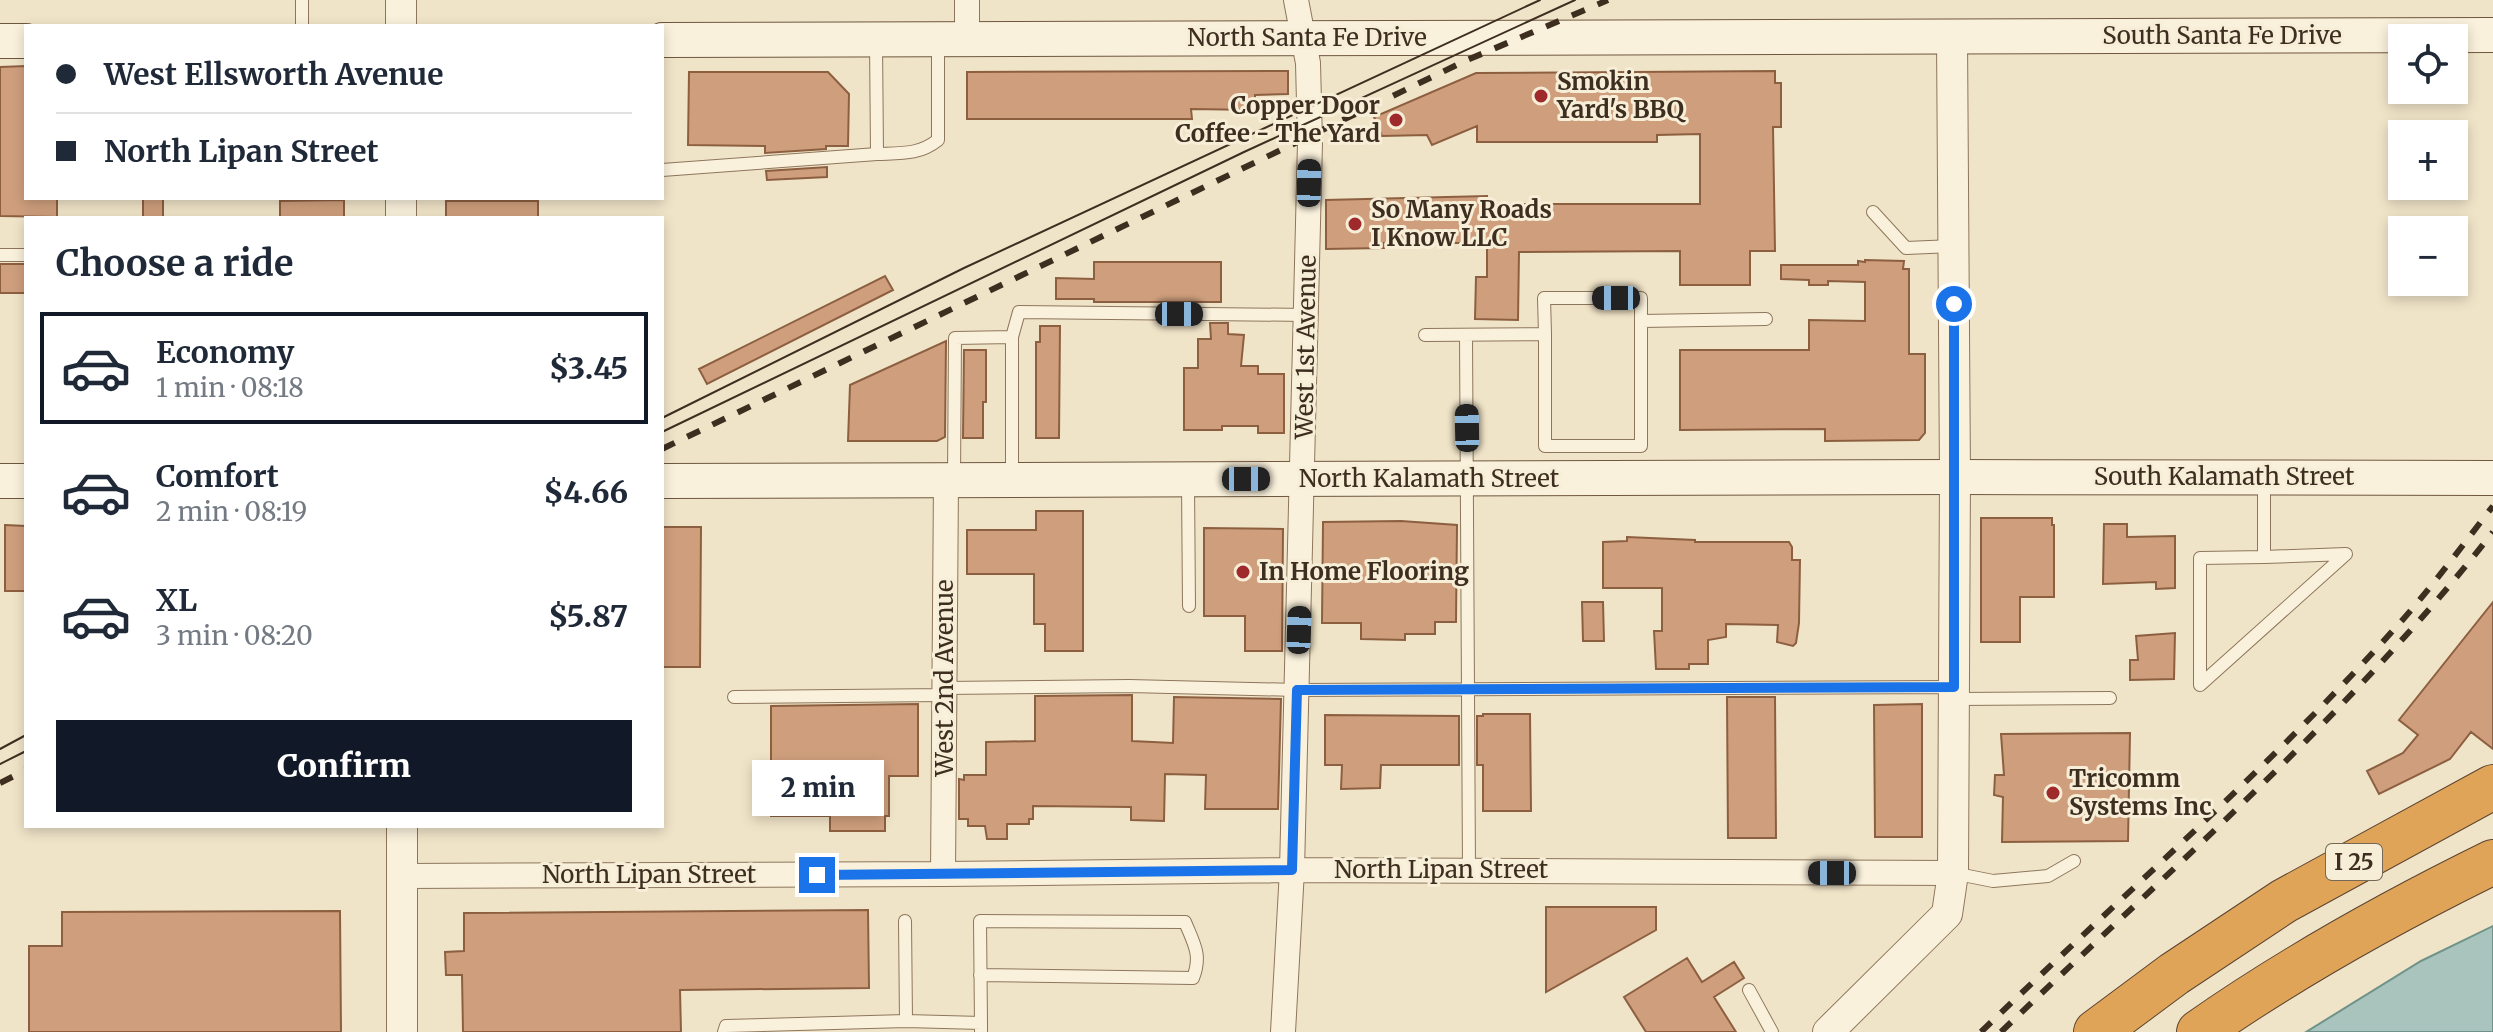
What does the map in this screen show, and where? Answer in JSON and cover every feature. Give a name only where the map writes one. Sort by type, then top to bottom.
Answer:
[{"type":"highway","name":"I 25","points":[[2096,1032],[2174,974],[2284,901],[2493,787]]},
{"type":"highway","name":"I 25","points":[[2199,1032],[2283,976],[2362,929],[2493,862]]},
{"type":"main road","name":"South Santa Fe Drive","points":[[1952,37],[2493,35]]},
{"type":"main road","name":"North Santa Fe Drive","points":[[664,40],[1952,37]]},
{"type":"main road","points":[[0,41],[24,41]]},
{"type":"main road","name":"South Kalamath Street","points":[[1955,477],[2493,478]]},
{"type":"main road","name":"North Kalamath Street","points":[[664,481],[1955,477]]},
{"type":"main road","points":[[0,481],[24,481]]},
{"type":"street","points":[[401,0],[401,24]]},
{"type":"street","points":[[953,39],[967,0]]},
{"type":"street","name":"West 1st Avenue","points":[[1283,1032],[1292,870],[1307,315],[1309,79],[1296,0]]},
{"type":"street","points":[[1828,1032],[1947,914],[1953,873],[1955,477],[1952,37]]},
{"type":"street","name":"West 2nd Avenue","points":[[943,874],[950,481]]},
{"type":"street","points":[[402,828],[402,1032]]},
{"type":"street","name":"North Lipan Street","points":[[402,876],[1292,870],[1953,873]]},
{"type":"lane","points":[[302,0],[302,24]]},
{"type":"lane","points":[[876,39],[877,154]]},
{"type":"lane","points":[[664,170],[926,150],[938,140],[953,39]]},
{"type":"lane","points":[[1873,212],[1906,248],[1953,246]]},
{"type":"lane","points":[[0,255],[24,255]]},
{"type":"lane","points":[[1544,298],[1641,298],[1641,446],[1545,446],[1545,334],[1544,298]]},
{"type":"lane","points":[[1012,481],[1012,337],[1019,312],[1307,315]]},
{"type":"lane","points":[[1641,321],[1766,319]]},
{"type":"lane","points":[[1425,335],[1545,334]]},
{"type":"lane","points":[[1466,335],[1469,871]]},
{"type":"lane","points":[[950,481],[955,338],[1012,337]]},
{"type":"lane","points":[[2264,478],[2264,557]]},
{"type":"lane","points":[[1188,479],[1189,606]]},
{"type":"lane","points":[[2346,554],[2200,685],[2200,558],[2264,557],[2346,554]]},
{"type":"lane","points":[[734,697],[1129,686],[1297,690],[1954,693],[2110,698]]},
{"type":"lane","points":[[1953,873],[1993,881],[2048,876],[2074,861]]},
{"type":"lane","points":[[905,921],[906,1021]]},
{"type":"lane","points":[[724,1032],[726,1026],[906,1021],[981,1027],[980,975],[980,921],[1185,922],[1199,964],[1193,978],[980,975]]},
{"type":"lane","points":[[1749,990],[1772,1032]]},
{"type":"water","points":[[2493,926],[2493,1032],[2306,1032],[2421,961]]},
{"type":"building","points":[[24,66],[24,200],[57,200],[57,216],[0,216],[0,67]]},
{"type":"building","points":[[1288,71],[1288,94],[1255,95],[1255,110],[1191,109],[1192,119],[967,119],[967,72]]},
{"type":"building","points":[[1775,71],[1775,83],[1781,83],[1781,127],[1773,127],[1775,251],[1750,251],[1750,285],[1680,285],[1680,251],[1519,252],[1518,320],[1475,319],[1476,277],[1487,277],[1487,243],[1384,243],[1384,248],[1326,249],[1326,200],[1487,196],[1487,204],[1700,204],[1700,134],[1657,135],[1657,142],[1477,142],[1477,126],[1432,145],[1427,135],[1382,136],[1374,117],[1476,73]]},
{"type":"building","points":[[689,72],[828,72],[849,94],[848,146],[765,153],[765,146],[688,145]]},
{"type":"building","points":[[827,167],[827,177],[767,180],[766,171]]},
{"type":"building","points":[[143,200],[163,200],[163,216],[143,216]]},
{"type":"building","points":[[344,200],[344,216],[280,216],[280,201]]},
{"type":"building","points":[[446,201],[538,201],[538,216],[446,216]]},
{"type":"building","points":[[1858,261],[1904,261],[1903,269],[1909,269],[1909,354],[1925,354],[1925,433],[1919,440],[1825,441],[1825,429],[1680,430],[1680,350],[1809,350],[1809,320],[1865,321],[1865,282],[1828,281],[1828,285],[1809,285],[1809,280],[1781,279],[1781,265],[1858,265]]},
{"type":"building","points":[[1094,262],[1221,262],[1221,302],[1056,299],[1056,278],[1094,279]]},
{"type":"building","points":[[0,264],[24,264],[24,293],[0,293]]},
{"type":"building","points":[[885,276],[893,290],[707,384],[699,369]]},
{"type":"building","points":[[1210,323],[1228,323],[1228,334],[1244,335],[1241,366],[1258,366],[1258,374],[1284,374],[1284,433],[1258,433],[1258,426],[1184,430],[1184,368],[1198,368],[1198,339],[1211,339]]},
{"type":"building","points":[[1040,326],[1060,326],[1059,438],[1036,438],[1036,342],[1040,342]]},
{"type":"building","points":[[946,341],[945,437],[937,441],[848,441],[850,385]]},
{"type":"building","points":[[964,350],[986,350],[983,438],[963,438]]},
{"type":"building","points":[[1036,511],[1083,511],[1083,651],[1045,651],[1045,624],[1034,624],[1034,574],[967,574],[967,530],[1036,530]]},
{"type":"building","points":[[1981,518],[2052,518],[2054,597],[2020,597],[2020,642],[1981,642]]},
{"type":"building","points":[[1401,521],[1457,525],[1456,622],[1435,622],[1435,634],[1405,634],[1405,640],[1361,639],[1361,623],[1322,623],[1323,522]]},
{"type":"building","points":[[2104,524],[2127,524],[2127,537],[2175,536],[2175,588],[2156,589],[2156,582],[2103,584]]},
{"type":"building","points":[[5,525],[24,526],[24,591],[5,591]]},
{"type":"building","points":[[664,527],[701,527],[700,667],[664,667]]},
{"type":"building","name":"In Home Flooring","points":[[1204,528],[1283,529],[1282,651],[1245,651],[1245,616],[1204,616]]},
{"type":"building","points":[[1627,537],[1695,542],[1789,542],[1792,560],[1800,560],[1796,643],[1793,646],[1777,642],[1778,625],[1726,624],[1726,637],[1708,640],[1708,664],[1689,664],[1689,669],[1656,669],[1654,631],[1662,631],[1662,588],[1603,588],[1603,542],[1627,541]]},
{"type":"building","points":[[1582,602],[1603,602],[1604,641],[1583,641]]},
{"type":"building","points":[[2493,602],[2493,749],[2471,732],[2450,759],[2379,794],[2367,771],[2403,753],[2418,735],[2399,720]]},
{"type":"building","points":[[2175,633],[2174,679],[2130,680],[2130,660],[2138,660],[2136,636]]},
{"type":"building","points":[[1132,695],[1132,741],[1173,743],[1174,697],[1281,699],[1278,809],[1205,809],[1206,775],[1165,774],[1164,821],[1131,820],[1131,807],[1033,806],[1033,819],[1029,819],[1029,824],[1007,824],[1007,839],[987,839],[985,826],[968,826],[968,819],[959,819],[959,779],[964,780],[964,775],[986,775],[986,742],[1035,741],[1035,696]]},
{"type":"building","points":[[1727,697],[1775,697],[1776,838],[1728,838]]},
{"type":"building","points":[[918,704],[918,776],[889,776],[889,816],[885,816],[885,831],[830,831],[830,816],[771,816],[771,706]]},
{"type":"building","points":[[1922,704],[1922,837],[1875,837],[1874,705]]},
{"type":"building","points":[[1530,714],[1531,811],[1483,811],[1483,765],[1477,765],[1477,716]]},
{"type":"building","points":[[1325,715],[1459,716],[1459,765],[1381,765],[1380,788],[1341,789],[1342,765],[1325,765]]},
{"type":"building","points":[[2130,733],[2128,841],[2002,842],[2003,797],[1994,795],[1995,775],[2004,775],[2001,734]]},
{"type":"building","points":[[1546,907],[1656,907],[1656,930],[1546,992]]},
{"type":"building","points":[[868,910],[869,988],[680,990],[681,1032],[463,1032],[462,975],[446,975],[445,952],[464,951],[464,913]]},
{"type":"building","points":[[340,911],[341,1032],[29,1032],[29,946],[62,946],[62,912]]},
{"type":"building","points":[[1687,958],[1702,982],[1734,962],[1744,978],[1714,997],[1736,1032],[1646,1032],[1624,997]]},
{"type":"tram line","points":[[664,417],[964,268],[1540,0]]},
{"type":"tram line","points":[[664,431],[1244,152],[1575,0]]},
{"type":"tram line","points":[[0,749],[24,736]]},
{"type":"tram line","points":[[0,764],[24,752]]},
{"type":"railway","points":[[664,448],[1465,61],[1608,0]]},
{"type":"railway","points":[[1981,1032],[2298,731],[2398,625],[2493,506]]},
{"type":"railway","points":[[2001,1032],[2318,729],[2437,600],[2493,532]]},
{"type":"railway","points":[[0,783],[24,771]]},
{"type":"place","name":"Smokin Yard's BBQ","points":[[1541,96]]},
{"type":"place","name":"Copper Door Coffee - The Yard","points":[[1396,120]]},
{"type":"place","name":"So Many Roads I Know LLC","points":[[1355,224]]},
{"type":"place","name":"In Home Flooring","points":[[1243,572]]},
{"type":"place","name":"Tricomm Systems Inc","points":[[2053,793]]},
{"type":"route","points":[[817,875],[1292,870],[1297,690],[1954,687],[1954,304]]}]
